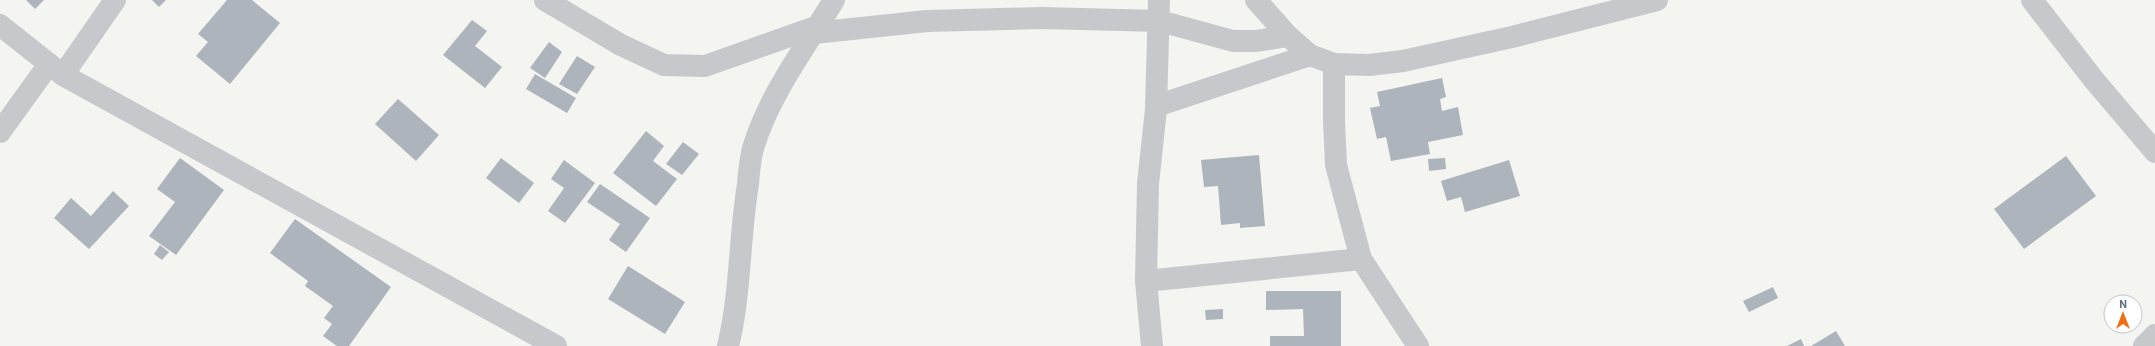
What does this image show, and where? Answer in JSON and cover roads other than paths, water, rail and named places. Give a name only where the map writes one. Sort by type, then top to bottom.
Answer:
[{"type":"street","points":[[0,132],[56,70],[115,0]]},
{"type":"street","points":[[544,0],[621,45],[664,65],[705,66],[816,29],[927,20],[1042,18],[1160,10],[1232,41],[1256,41],[1288,36]]},
{"type":"street","points":[[728,346],[736,315],[742,220],[753,147],[770,105],[786,74],[834,0]]},
{"type":"street","points":[[1256,0],[1288,36],[1310,55],[1334,64],[1369,65],[1403,61],[1512,37],[1657,0]]},
{"type":"street","points":[[2032,0],[2094,80],[2155,152]]},
{"type":"street","points":[[1152,346],[1146,281],[1148,184],[1156,106],[1160,10]]},
{"type":"street","points":[[0,25],[56,70],[556,346]]},
{"type":"street","points":[[1156,106],[1310,55]]},
{"type":"street","points":[[1334,64],[1336,165],[1361,259],[1418,346]]},
{"type":"street","points":[[1146,281],[1361,259]]},
{"type":"street","points":[[2144,346],[2155,335]]}]
